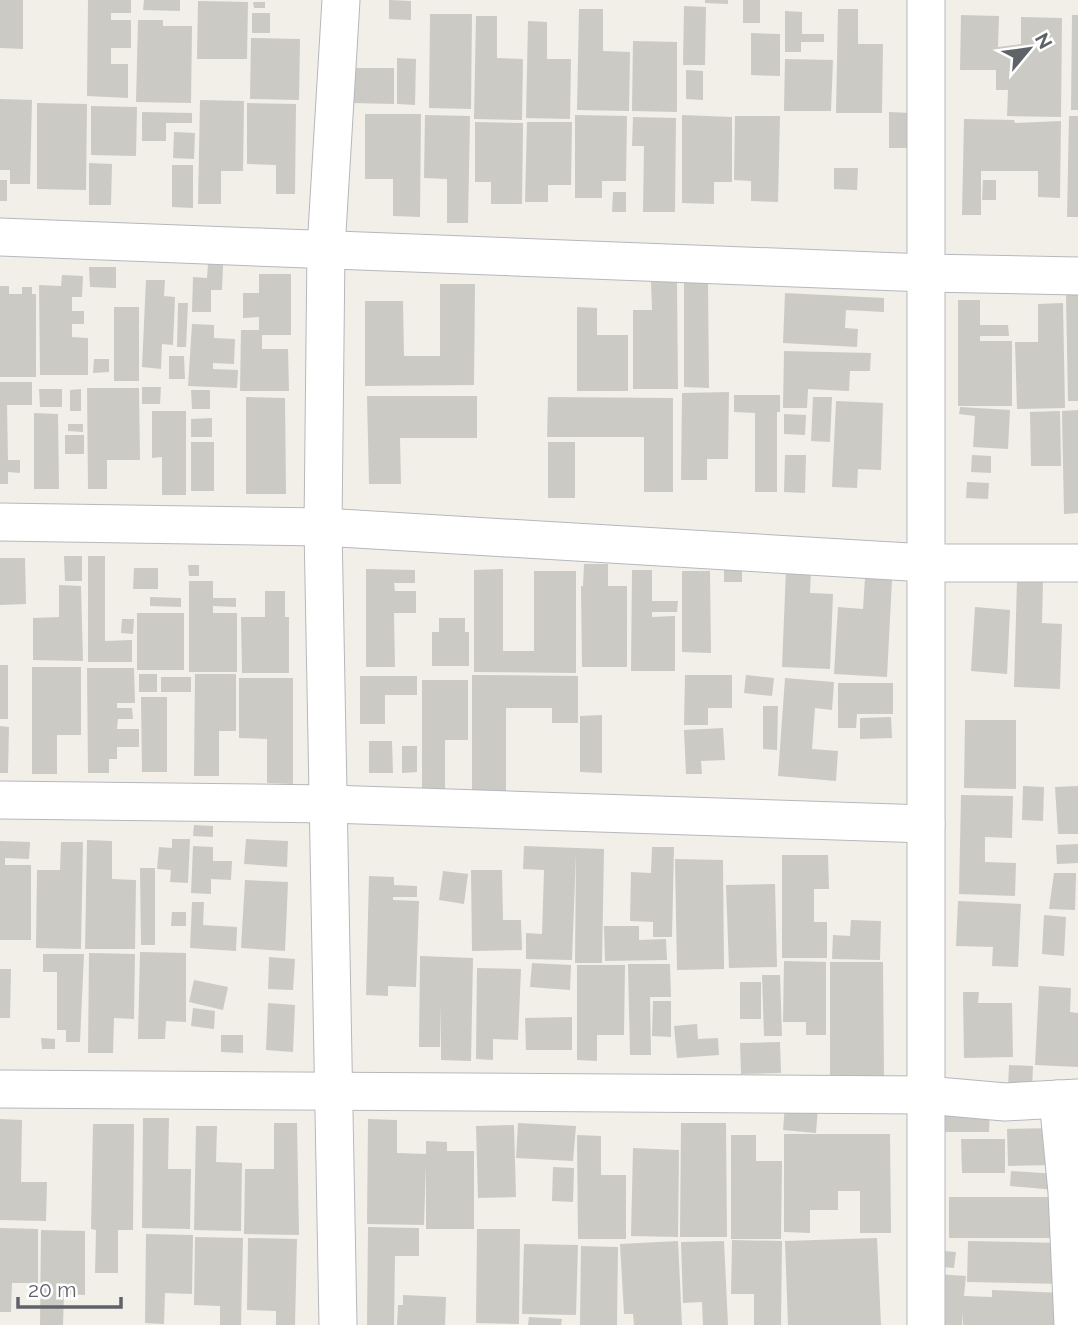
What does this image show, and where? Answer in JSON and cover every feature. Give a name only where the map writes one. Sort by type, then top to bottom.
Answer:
[{"type":"street","points":[[338,1325],[323,527],[326,249],[341,0]]},
{"type":"street","points":[[926,0],[926,1325]]},
{"type":"street","points":[[0,237],[926,273],[1078,276]]},
{"type":"street","points":[[0,522],[323,527],[926,563],[1078,563]]},
{"type":"street","points":[[0,800],[329,804],[926,824]]},
{"type":"street","points":[[0,1089],[926,1095],[1005,1102],[1068,1098],[1066,1192],[1073,1325]]},
{"type":"building","points":[[0,0],[23,0],[23,49],[0,48]]},
{"type":"building","points":[[88,0],[131,0],[131,13],[111,13],[111,20],[131,20],[131,48],[111,48],[111,64],[128,64],[128,98],[87,96]]},
{"type":"building","points":[[144,0],[180,0],[180,11],[143,10]]},
{"type":"building","points":[[389,0],[411,1],[411,20],[389,19]]},
{"type":"building","points":[[705,0],[728,0],[728,4],[705,3]]},
{"type":"building","points":[[743,0],[760,0],[760,23],[743,23]]},
{"type":"building","points":[[198,1],[248,2],[247,59],[197,59]]},
{"type":"building","points":[[253,2],[265,2],[265,8],[254,8]]},
{"type":"building","points":[[684,6],[706,7],[705,65],[683,65]]},
{"type":"building","points":[[579,9],[603,9],[603,51],[630,52],[629,111],[577,110]]},
{"type":"building","points":[[838,9],[858,9],[858,44],[883,44],[882,113],[836,113]]},
{"type":"building","points":[[785,11],[802,12],[802,34],[824,34],[824,42],[801,42],[801,52],[785,52]]},
{"type":"building","points":[[252,13],[270,13],[270,33],[252,33]]},
{"type":"building","points":[[430,14],[472,14],[471,109],[429,108]]},
{"type":"building","points":[[961,15],[999,16],[998,47],[1021,44],[1021,17],[1062,18],[1061,117],[1007,116],[1008,90],[996,90],[996,70],[960,70]]},
{"type":"building","points":[[1072,15],[1078,15],[1078,110],[1071,110]]},
{"type":"building","points":[[476,16],[497,16],[497,58],[523,59],[522,120],[474,119]]},
{"type":"building","points":[[138,20],[163,20],[163,26],[192,26],[191,103],[136,102]]},
{"type":"building","points":[[528,21],[547,22],[547,59],[571,59],[570,119],[526,118]]},
{"type":"building","points":[[751,33],[780,34],[780,76],[751,75]]},
{"type":"building","points":[[251,38],[300,39],[299,100],[250,99]]},
{"type":"building","points":[[633,41],[677,42],[677,112],[632,111]]},
{"type":"building","points":[[397,58],[416,59],[415,105],[397,104]]},
{"type":"building","points":[[785,59],[833,60],[831,111],[784,111]]},
{"type":"building","points":[[353,68],[394,68],[394,104],[353,103]]},
{"type":"building","points":[[686,70],[703,71],[703,100],[686,99]]},
{"type":"building","points":[[0,99],[32,100],[30,184],[10,184],[10,170],[0,170]]},
{"type":"building","points":[[200,100],[244,101],[243,171],[221,171],[221,204],[198,204]]},
{"type":"building","points":[[37,103],[87,104],[86,190],[37,189]]},
{"type":"building","points":[[247,103],[296,104],[295,194],[276,194],[276,165],[247,164]]},
{"type":"building","points":[[91,106],[137,107],[136,156],[91,155]]},
{"type":"building","points":[[142,112],[192,113],[192,123],[166,123],[166,141],[142,141]]},
{"type":"building","points":[[889,112],[910,113],[910,148],[889,148]]},
{"type":"building","points":[[365,114],[421,114],[420,217],[393,216],[393,179],[365,179]]},
{"type":"building","points":[[425,115],[470,116],[468,223],[447,223],[447,179],[424,178]]},
{"type":"building","points":[[575,115],[627,116],[626,181],[602,181],[602,198],[575,198]]},
{"type":"building","points":[[682,115],[732,117],[732,182],[714,182],[714,204],[682,203]]},
{"type":"building","points":[[735,116],[780,116],[778,202],[751,201],[751,181],[734,180]]},
{"type":"building","points":[[1069,116],[1078,116],[1078,217],[1067,217]]},
{"type":"building","points":[[633,117],[676,118],[675,212],[643,212],[644,146],[632,146]]},
{"type":"building","points":[[964,119],[1014,120],[1015,123],[1061,121],[1060,198],[1038,197],[1038,171],[981,171],[981,215],[962,215]]},
{"type":"building","points":[[475,122],[523,123],[522,204],[491,204],[491,182],[475,182]]},
{"type":"building","points":[[527,122],[572,122],[571,185],[548,185],[548,202],[525,202]]},
{"type":"building","points":[[174,132],[195,133],[194,159],[173,158]]},
{"type":"building","points":[[89,163],[112,164],[111,205],[89,205]]},
{"type":"building","points":[[172,165],[193,165],[193,208],[172,207]]},
{"type":"building","points":[[834,168],[858,168],[857,190],[834,189]]},
{"type":"building","points":[[0,180],[7,180],[7,201],[0,201]]},
{"type":"building","points":[[983,180],[996,180],[996,200],[982,200]]},
{"type":"building","points":[[613,192],[626,192],[626,212],[612,212]]},
{"type":"building","points":[[208,264],[223,265],[222,290],[211,290],[211,312],[192,312],[193,277],[207,278]]},
{"type":"building","points":[[89,267],[116,267],[116,288],[90,287]]},
{"type":"building","points":[[259,274],[291,274],[291,335],[262,335],[262,349],[288,349],[289,391],[240,391],[241,330],[259,330],[259,317],[243,318],[243,293],[259,293]]},
{"type":"building","points":[[62,275],[83,276],[82,297],[72,297],[72,311],[84,311],[84,324],[72,324],[72,337],[88,338],[88,375],[40,375],[39,285],[61,286]]},
{"type":"building","points":[[146,280],[165,280],[164,296],[175,297],[173,345],[162,344],[161,369],[142,367]]},
{"type":"building","points":[[684,281],[708,281],[709,388],[684,387]]},
{"type":"building","points":[[651,282],[677,282],[678,389],[633,389],[633,310],[652,310]]},
{"type":"building","points":[[440,284],[475,284],[474,385],[365,386],[365,301],[403,301],[404,356],[440,356]]},
{"type":"building","points":[[0,286],[9,286],[9,294],[22,294],[22,287],[32,287],[32,294],[36,294],[36,377],[0,377]]},
{"type":"building","points":[[785,293],[884,298],[884,312],[846,310],[845,328],[858,329],[857,347],[783,343]]},
{"type":"building","points":[[1078,293],[1078,401],[1068,401],[1066,294]]},
{"type":"building","points":[[958,300],[980,300],[980,325],[1008,325],[1009,336],[980,336],[980,341],[1012,341],[1012,406],[958,406]]},
{"type":"building","points":[[178,303],[188,303],[186,347],[177,347]]},
{"type":"building","points":[[1063,303],[1065,408],[1017,409],[1015,342],[1038,342],[1038,304]]},
{"type":"building","points":[[114,307],[139,307],[139,381],[114,381]]},
{"type":"building","points":[[577,307],[597,308],[597,335],[628,335],[628,391],[577,391]]},
{"type":"building","points":[[192,324],[214,325],[214,338],[235,339],[234,364],[213,363],[213,369],[238,370],[237,388],[188,386]]},
{"type":"building","points":[[784,351],[871,353],[870,371],[850,371],[849,391],[808,389],[807,408],[783,408]]},
{"type":"building","points":[[169,356],[184,356],[185,379],[169,379]]},
{"type":"building","points":[[94,359],[109,359],[109,372],[93,373]]},
{"type":"building","points":[[0,382],[32,382],[32,405],[7,405],[8,460],[20,460],[20,473],[8,472],[8,484],[0,484]]},
{"type":"building","points":[[142,387],[161,387],[160,404],[142,404]]},
{"type":"building","points":[[87,388],[139,388],[140,460],[107,460],[107,489],[88,489]]},
{"type":"building","points":[[39,389],[62,389],[62,407],[40,407]]},
{"type":"building","points":[[81,389],[81,411],[70,411],[70,390]]},
{"type":"building","points":[[191,390],[210,390],[210,409],[192,409]]},
{"type":"building","points":[[729,392],[728,459],[707,459],[707,480],[681,480],[682,393]]},
{"type":"building","points":[[734,395],[780,395],[780,412],[777,412],[777,492],[755,492],[755,413],[734,412]]},
{"type":"building","points":[[367,396],[477,396],[477,438],[400,438],[401,484],[369,484]]},
{"type":"building","points":[[246,397],[285,398],[286,494],[246,494]]},
{"type":"building","points":[[548,397],[673,398],[673,492],[644,492],[644,437],[547,437]]},
{"type":"building","points":[[813,397],[832,397],[830,442],[811,441]]},
{"type":"building","points":[[836,401],[883,403],[881,470],[858,469],[857,488],[832,487]]},
{"type":"building","points":[[960,407],[1010,410],[1008,449],[973,447],[975,416],[959,414]]},
{"type":"building","points":[[1078,410],[1078,513],[1064,514],[1062,411]]},
{"type":"building","points":[[152,411],[186,411],[186,495],[162,495],[162,457],[152,458]]},
{"type":"building","points":[[1060,411],[1061,466],[1031,466],[1030,412]]},
{"type":"building","points":[[34,413],[58,414],[59,489],[34,489]]},
{"type":"building","points":[[784,414],[806,415],[805,435],[784,434]]},
{"type":"building","points":[[212,418],[212,437],[191,437],[191,419]]},
{"type":"building","points":[[68,424],[83,424],[83,432],[68,431]]},
{"type":"building","points":[[65,435],[84,435],[84,454],[65,454]]},
{"type":"building","points":[[191,442],[214,442],[214,491],[191,491]]},
{"type":"building","points":[[548,442],[575,442],[575,498],[548,498]]},
{"type":"building","points":[[785,455],[806,455],[805,493],[784,492]]},
{"type":"building","points":[[972,455],[991,456],[991,473],[971,472]]},
{"type":"building","points":[[967,482],[989,483],[988,499],[966,498]]},
{"type":"building","points":[[64,556],[82,556],[82,581],[65,581]]},
{"type":"building","points":[[88,556],[105,556],[105,641],[132,640],[132,662],[88,662]]},
{"type":"building","points":[[0,558],[25,558],[26,604],[0,605]]},
{"type":"building","points":[[584,564],[608,564],[608,586],[627,586],[627,667],[582,667],[581,586]]},
{"type":"building","points":[[188,565],[199,565],[199,576],[189,576]]},
{"type":"building","points":[[724,565],[742,565],[742,582],[724,582]]},
{"type":"building","points":[[134,568],[158,568],[158,589],[133,589]]},
{"type":"building","points":[[366,569],[415,570],[415,583],[394,583],[395,591],[416,591],[416,613],[394,613],[395,667],[366,667]]},
{"type":"building","points":[[503,569],[503,651],[534,651],[534,571],[576,571],[576,673],[474,672],[474,570]]},
{"type":"building","points":[[786,569],[811,570],[810,593],[833,594],[830,669],[782,667]]},
{"type":"building","points":[[632,570],[652,570],[652,601],[678,601],[677,612],[652,612],[652,617],[675,616],[675,671],[631,671]]},
{"type":"building","points":[[682,571],[710,571],[711,653],[682,652]]},
{"type":"building","points":[[865,578],[892,580],[887,677],[834,674],[838,607],[863,609]]},
{"type":"building","points":[[1017,580],[1043,581],[1042,623],[1062,624],[1060,689],[1014,687]]},
{"type":"building","points":[[189,581],[213,581],[213,598],[236,598],[236,607],[213,606],[213,613],[237,613],[237,672],[189,672]]},
{"type":"building","points":[[59,585],[81,586],[83,661],[33,660],[33,618],[59,617]]},
{"type":"building","points":[[265,591],[285,591],[285,617],[289,617],[289,673],[242,673],[241,617],[265,617]]},
{"type":"building","points":[[150,597],[181,598],[181,607],[150,606]]},
{"type":"building","points":[[975,607],[1010,610],[1007,674],[971,671]]},
{"type":"building","points":[[137,613],[184,613],[184,670],[137,670]]},
{"type":"building","points":[[439,618],[465,618],[465,632],[469,632],[469,666],[432,666],[432,632],[439,632]]},
{"type":"building","points":[[122,619],[134,619],[133,634],[121,633]]},
{"type":"building","points":[[0,665],[8,665],[8,719],[0,719]]},
{"type":"building","points":[[32,667],[81,667],[81,735],[57,735],[57,774],[32,774]]},
{"type":"building","points":[[87,668],[134,668],[135,703],[117,703],[117,708],[132,708],[133,719],[118,719],[117,729],[139,729],[139,747],[117,747],[117,759],[109,759],[109,773],[88,773]]},
{"type":"building","points":[[139,674],[157,674],[157,692],[139,692]]},
{"type":"building","points":[[195,674],[236,674],[236,731],[219,731],[219,776],[194,776]]},
{"type":"building","points":[[472,675],[578,676],[578,723],[552,723],[552,708],[506,708],[506,796],[472,796]]},
{"type":"building","points":[[685,675],[732,675],[732,708],[708,708],[708,725],[684,725]]},
{"type":"building","points":[[746,675],[774,678],[772,696],[744,693]]},
{"type":"building","points":[[360,676],[417,676],[417,695],[385,695],[385,724],[360,724]]},
{"type":"building","points":[[161,677],[191,677],[191,692],[161,692]]},
{"type":"building","points":[[239,678],[293,678],[293,784],[267,783],[267,739],[239,738]]},
{"type":"building","points":[[785,678],[834,682],[832,710],[815,708],[812,749],[838,751],[836,781],[778,776]]},
{"type":"building","points":[[422,680],[468,680],[468,740],[445,740],[445,789],[422,789]]},
{"type":"building","points":[[838,683],[893,683],[893,714],[857,714],[856,728],[838,728]]},
{"type":"building","points":[[141,697],[167,697],[167,772],[142,772]]},
{"type":"building","points":[[763,706],[778,706],[777,750],[763,749]]},
{"type":"building","points":[[602,715],[602,773],[580,772],[580,716]]},
{"type":"building","points":[[891,717],[892,738],[860,739],[860,718]]},
{"type":"building","points":[[965,720],[1016,720],[1016,789],[964,788]]},
{"type":"building","points":[[0,726],[9,727],[8,773],[0,773]]},
{"type":"building","points":[[723,728],[725,760],[701,761],[702,774],[686,774],[684,730]]},
{"type":"building","points":[[369,741],[392,741],[393,773],[369,773]]},
{"type":"building","points":[[402,746],[417,746],[417,772],[402,773]]},
{"type":"building","points":[[1023,786],[1044,787],[1043,821],[1022,820]]},
{"type":"building","points":[[1078,786],[1078,834],[1058,834],[1055,787]]},
{"type":"building","points":[[961,795],[1013,796],[1012,838],[985,837],[985,862],[1016,863],[1015,896],[959,894]]},
{"type":"building","points":[[194,825],[213,826],[213,837],[193,836]]},
{"type":"building","points":[[172,839],[190,839],[188,883],[170,882],[171,870],[157,869],[159,847],[172,848]]},
{"type":"building","points":[[246,839],[288,841],[287,867],[244,864]]},
{"type":"building","points":[[87,840],[112,841],[112,879],[136,880],[135,949],[85,949]]},
{"type":"building","points":[[0,841],[30,842],[29,859],[5,858],[5,865],[31,865],[31,940],[0,940]]},
{"type":"building","points":[[61,842],[83,842],[81,949],[36,948],[37,870],[60,870]]},
{"type":"building","points":[[1078,844],[1078,863],[1057,864],[1056,845]]},
{"type":"building","points":[[193,846],[213,847],[213,861],[232,861],[231,880],[211,879],[211,894],[191,893]]},
{"type":"building","points":[[524,846],[604,849],[602,963],[575,963],[576,852],[572,960],[526,959],[526,933],[542,934],[544,870],[523,869]]},
{"type":"building","points":[[652,847],[674,847],[672,937],[653,937],[653,922],[630,921],[631,872],[651,873]]},
{"type":"building","points":[[782,855],[828,855],[829,889],[814,889],[814,922],[827,922],[827,958],[782,958]]},
{"type":"building","points":[[675,859],[723,860],[724,969],[677,970]]},
{"type":"building","points":[[140,868],[155,868],[155,945],[141,945]]},
{"type":"building","points":[[471,870],[502,870],[503,920],[521,920],[522,950],[472,951]]},
{"type":"building","points":[[443,871],[468,874],[464,904],[439,900]]},
{"type":"building","points":[[1054,873],[1076,873],[1075,910],[1049,909]]},
{"type":"building","points":[[369,876],[394,877],[394,885],[417,886],[417,897],[393,897],[393,900],[419,901],[416,987],[388,986],[388,996],[366,995]]},
{"type":"building","points":[[245,880],[288,882],[285,951],[241,948]]},
{"type":"building","points":[[775,884],[777,967],[729,968],[726,885]]},
{"type":"building","points":[[958,901],[1021,904],[1018,967],[992,966],[993,947],[956,946]]},
{"type":"building","points":[[192,902],[204,902],[203,925],[237,927],[236,951],[190,948]]},
{"type":"building","points":[[172,912],[186,912],[186,926],[171,926]]},
{"type":"building","points":[[1044,915],[1066,917],[1064,956],[1042,954]]},
{"type":"building","points":[[851,920],[881,921],[880,960],[832,959],[833,935],[850,936]]},
{"type":"building","points":[[604,926],[639,926],[639,940],[666,939],[667,960],[605,961]]},
{"type":"building","points":[[140,952],[186,953],[186,1022],[166,1021],[165,1039],[138,1039]]},
{"type":"building","points":[[89,953],[135,954],[134,1019],[114,1018],[113,1053],[88,1053]]},
{"type":"building","points":[[43,954],[84,954],[80,1042],[66,1042],[66,1030],[57,1030],[57,972],[43,972]]},
{"type":"building","points":[[420,956],[473,958],[471,1061],[441,1060],[441,1004],[440,1047],[419,1047]]},
{"type":"building","points":[[269,957],[295,959],[293,990],[268,989]]},
{"type":"building","points":[[784,961],[826,962],[826,1035],[806,1035],[806,1022],[783,1022]]},
{"type":"building","points":[[830,962],[883,962],[884,1076],[830,1076]]},
{"type":"building","points":[[532,963],[571,965],[570,990],[530,987]]},
{"type":"building","points":[[628,964],[670,964],[671,997],[650,997],[651,1055],[630,1055]]},
{"type":"building","points":[[577,965],[625,965],[624,1035],[597,1035],[597,1061],[577,1060]]},
{"type":"building","points":[[477,968],[521,969],[518,1040],[493,1039],[493,1060],[476,1059]]},
{"type":"building","points":[[0,969],[11,969],[10,1018],[0,1018]]},
{"type":"building","points":[[762,975],[780,975],[782,1036],[764,1036]]},
{"type":"building","points":[[194,980],[228,987],[223,1010],[189,1002]]},
{"type":"building","points":[[740,982],[761,982],[761,1019],[740,1019]]},
{"type":"building","points":[[1039,986],[1071,988],[1070,1012],[1078,1013],[1078,1067],[1035,1065]]},
{"type":"building","points":[[963,992],[979,992],[978,1003],[1012,1003],[1013,1057],[964,1058]]},
{"type":"building","points":[[653,1001],[671,1001],[671,1037],[652,1036]]},
{"type":"building","points":[[268,1003],[295,1005],[293,1052],[266,1050]]},
{"type":"building","points":[[193,1008],[215,1011],[214,1029],[191,1026]]},
{"type":"building","points":[[572,1017],[572,1050],[526,1050],[525,1018]]},
{"type":"building","points":[[697,1024],[698,1039],[718,1038],[719,1055],[677,1058],[674,1026]]},
{"type":"building","points":[[221,1035],[243,1035],[243,1053],[221,1052]]},
{"type":"building","points":[[41,1038],[55,1039],[55,1049],[42,1049]]},
{"type":"building","points":[[780,1042],[781,1073],[741,1074],[740,1043]]},
{"type":"building","points":[[1009,1065],[1033,1066],[1032,1089],[1008,1088]]},
{"type":"building","points":[[785,1105],[818,1107],[816,1133],[783,1130]]},
{"type":"building","points":[[935,1110],[990,1111],[989,1132],[935,1132]]},
{"type":"building","points":[[143,1118],[169,1118],[168,1169],[191,1169],[190,1229],[142,1228]]},
{"type":"building","points":[[0,1119],[22,1120],[21,1182],[47,1182],[46,1221],[0,1220]]},
{"type":"building","points":[[368,1119],[397,1120],[397,1153],[426,1154],[426,1141],[447,1142],[447,1151],[474,1151],[474,1229],[426,1229],[426,1164],[424,1225],[367,1224]]},
{"type":"building","points":[[274,1123],[297,1123],[299,1235],[244,1234],[245,1169],[274,1169]]},
{"type":"building","points":[[518,1123],[576,1126],[573,1161],[516,1158]]},
{"type":"building","points":[[681,1123],[726,1123],[727,1237],[680,1237]]},
{"type":"building","points":[[93,1124],[134,1124],[133,1230],[118,1230],[118,1273],[95,1273],[96,1230],[91,1229]]},
{"type":"building","points":[[514,1125],[516,1197],[478,1198],[476,1126]]},
{"type":"building","points":[[196,1126],[217,1126],[216,1162],[242,1163],[241,1231],[194,1230]]},
{"type":"building","points":[[1054,1128],[1055,1165],[1008,1166],[1007,1129]]},
{"type":"building","points":[[784,1134],[890,1134],[891,1233],[860,1233],[860,1191],[838,1191],[838,1210],[810,1210],[810,1233],[784,1232]]},
{"type":"building","points":[[577,1135],[601,1136],[601,1175],[626,1175],[626,1239],[578,1239]]},
{"type":"building","points":[[731,1135],[756,1135],[756,1161],[782,1161],[781,1239],[731,1239]]},
{"type":"building","points":[[961,1139],[1005,1139],[1005,1173],[962,1173]]},
{"type":"building","points":[[633,1148],[679,1150],[678,1237],[631,1236]]},
{"type":"building","points":[[553,1167],[574,1168],[573,1202],[552,1201]]},
{"type":"building","points":[[1011,1171],[1057,1174],[1056,1190],[1010,1186]]},
{"type":"building","points":[[949,1197],[1055,1197],[1055,1238],[949,1238]]},
{"type":"building","points":[[368,1227],[419,1228],[419,1256],[395,1256],[394,1325],[367,1325]]},
{"type":"building","points":[[0,1228],[38,1229],[38,1283],[12,1283],[11,1312],[0,1312]]},
{"type":"building","points":[[477,1229],[520,1229],[519,1324],[476,1323]]},
{"type":"building","points":[[41,1230],[85,1231],[85,1295],[64,1294],[63,1325],[40,1325]]},
{"type":"building","points":[[146,1234],[193,1235],[192,1294],[165,1293],[164,1324],[145,1323]]},
{"type":"building","points":[[195,1237],[243,1238],[241,1325],[220,1325],[220,1306],[194,1305]]},
{"type":"building","points":[[248,1238],[297,1239],[295,1325],[276,1325],[276,1311],[247,1310]]},
{"type":"building","points":[[877,1238],[881,1325],[788,1325],[785,1241]]},
{"type":"building","points":[[732,1240],[782,1241],[781,1325],[754,1325],[754,1294],[731,1294]]},
{"type":"building","points":[[678,1241],[682,1325],[634,1325],[633,1314],[624,1314],[620,1244]]},
{"type":"building","points":[[724,1241],[728,1325],[703,1325],[702,1302],[683,1303],[681,1242]]},
{"type":"building","points":[[968,1241],[1062,1243],[1061,1284],[967,1282]]},
{"type":"building","points":[[524,1244],[578,1245],[576,1315],[522,1314]]},
{"type":"building","points":[[581,1246],[618,1247],[617,1325],[580,1325]]},
{"type":"building","points":[[933,1250],[956,1252],[954,1268],[932,1266]]},
{"type":"building","points":[[936,1274],[966,1276],[964,1296],[992,1297],[992,1290],[1063,1293],[1062,1325],[963,1325],[963,1312],[962,1325],[933,1325]]},
{"type":"building","points":[[403,1295],[446,1297],[445,1325],[397,1325],[398,1305],[403,1305]]},
{"type":"building","points":[[529,1317],[562,1319],[561,1325],[528,1325]]}]
